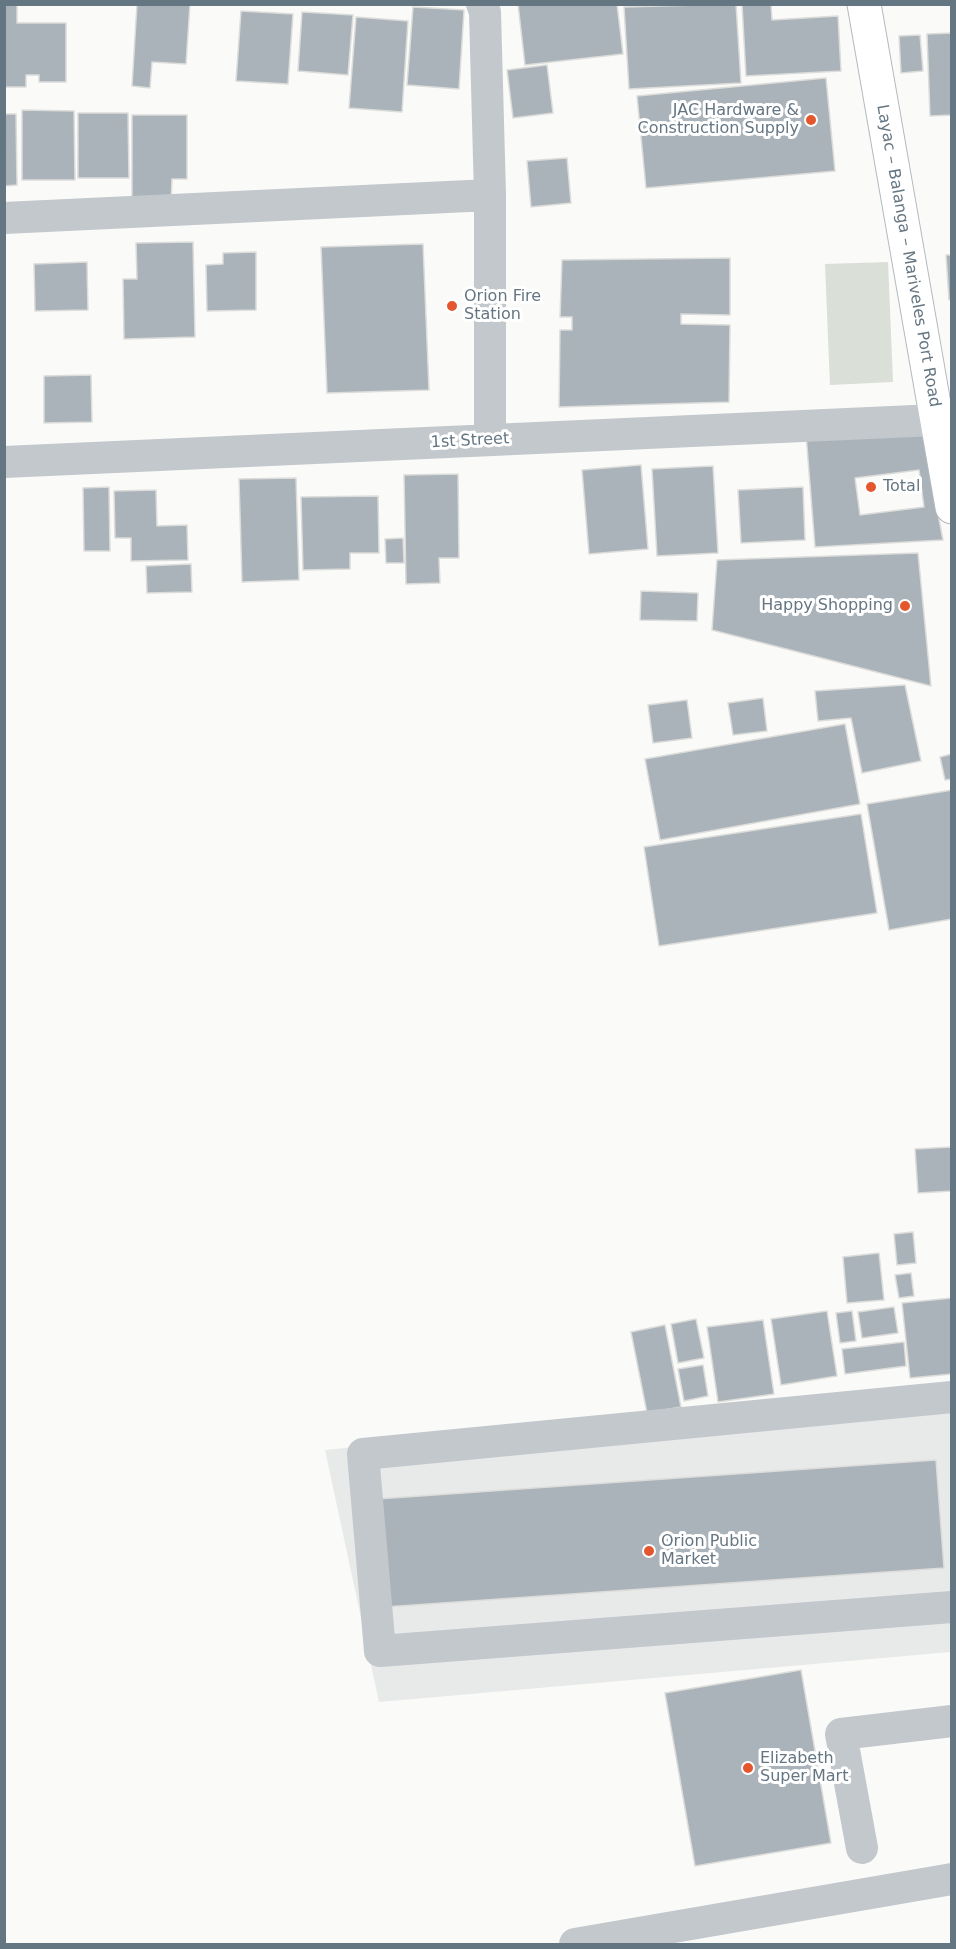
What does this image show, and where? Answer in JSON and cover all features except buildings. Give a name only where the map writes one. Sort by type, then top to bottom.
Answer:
[{"type":"main road","name":"Layac – Balanga – Mariveles Port Road","points":[[864,4],[936,420],[948,472],[951,507]]},
{"type":"street","points":[[482,4],[485,12],[490,195],[490,440]]},
{"type":"street","points":[[4,218],[490,195]]},
{"type":"street","name":"1st Street","points":[[4,462],[936,420]]},
{"type":"street","points":[[951,1397],[363,1454],[380,1651],[951,1607]]},
{"type":"street","points":[[862,1848],[841,1734],[951,1721]]},
{"type":"street","points":[[575,1944],[728,1931],[951,1879]]},
{"type":"shaded area","points":[[888,262],[893,382],[830,385],[825,264]]},
{"type":"shaded area","name":"Orion Public Market","points":[[951,1386],[951,1652],[379,1702],[325,1450]]},
{"type":"place","name":"JAC Hardware & Construction Supply","points":[[811,120]]},
{"type":"place","name":"Orion Fire Station","points":[[452,306]]},
{"type":"place","name":"Total","points":[[871,487]]},
{"type":"place","name":"Happy Shopping","points":[[905,606]]},
{"type":"place","name":"Orion Public Market","points":[[649,1551]]},
{"type":"place","name":"Elizabeth Super Mart","points":[[748,1768]]}]
